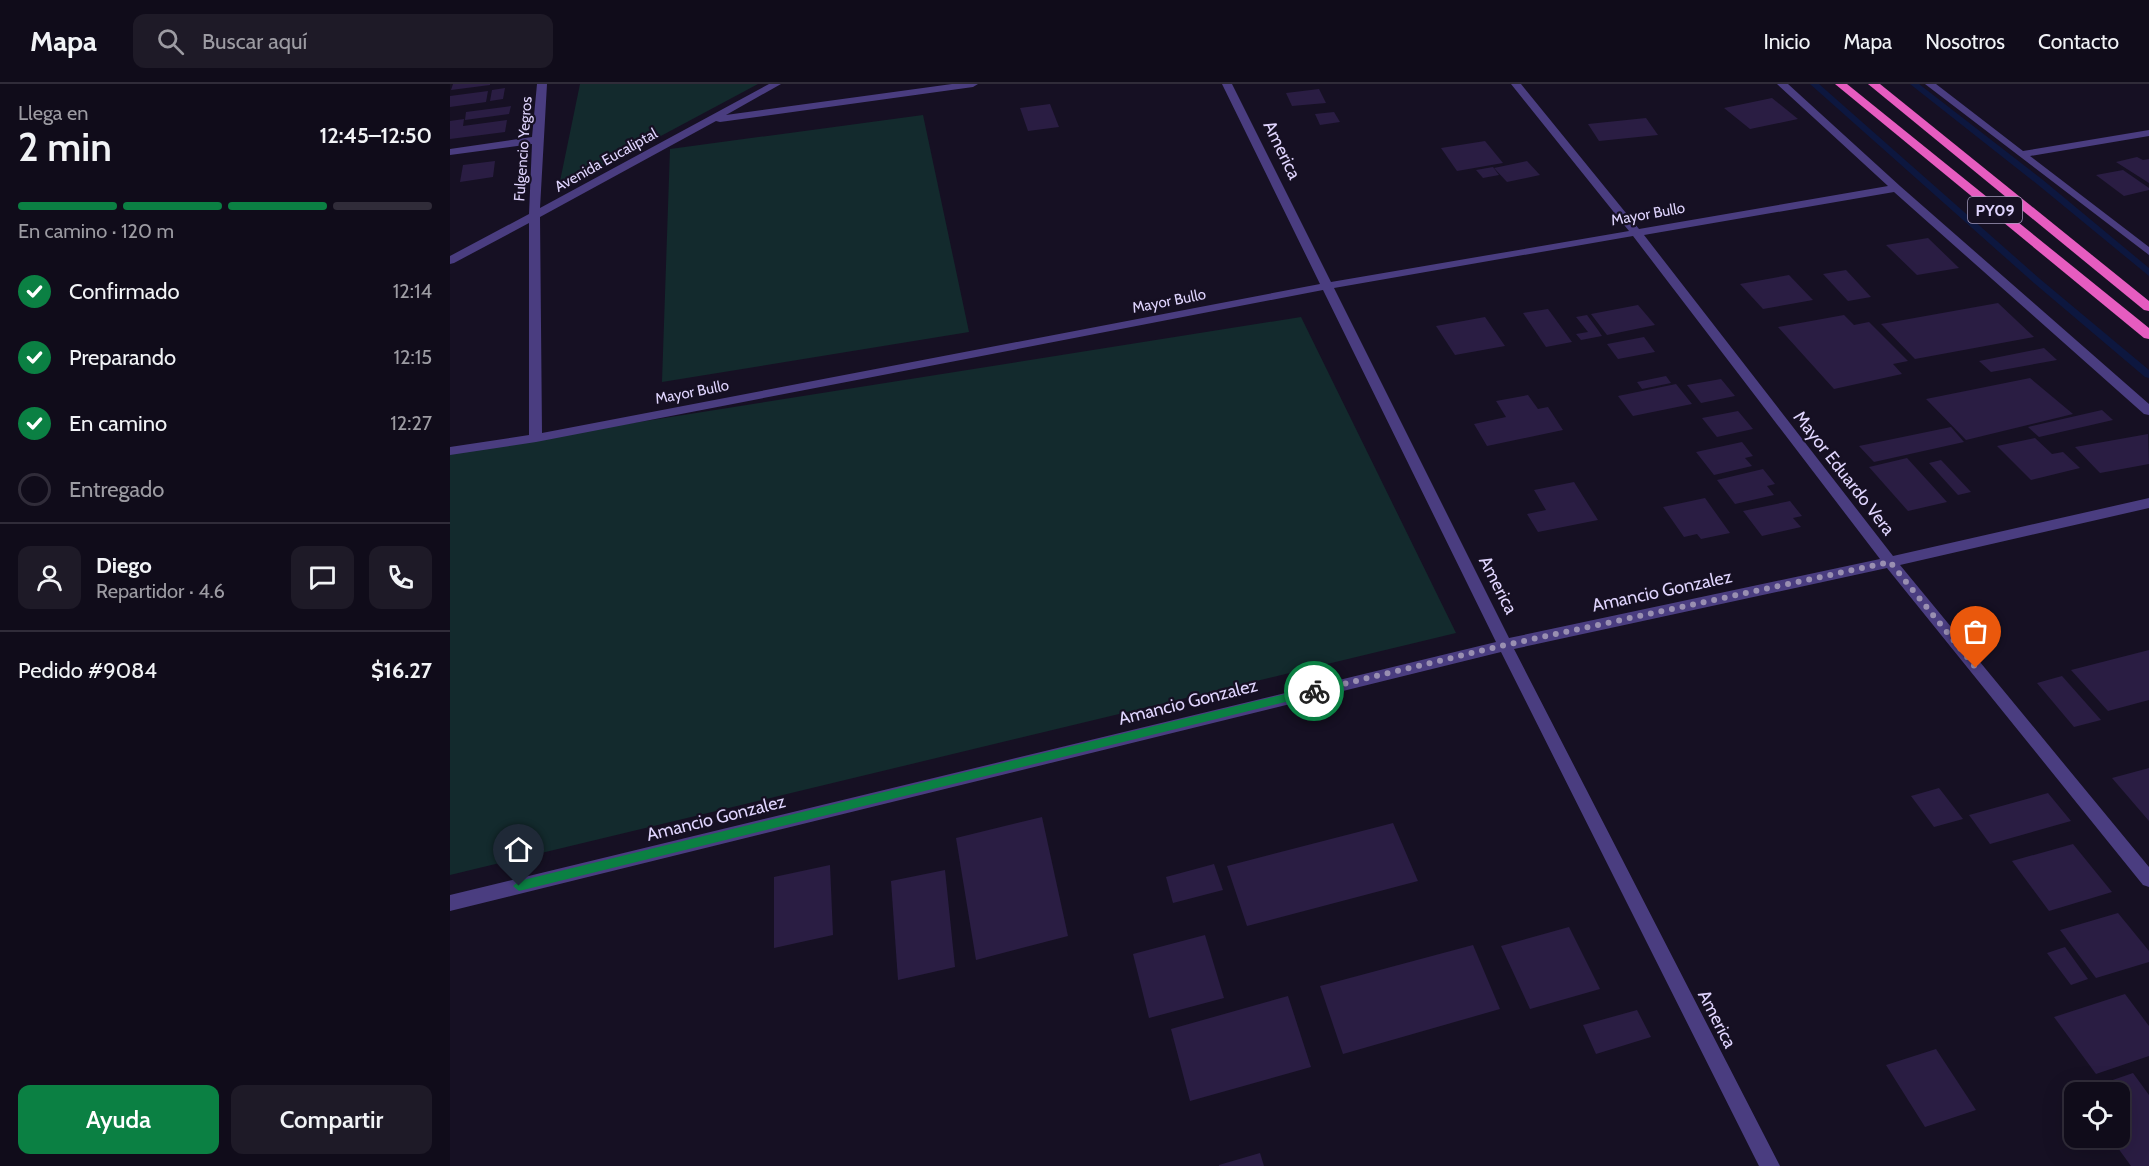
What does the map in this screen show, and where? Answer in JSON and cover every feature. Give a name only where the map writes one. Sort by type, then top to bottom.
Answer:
[{"type":"highway","name":"PY09","points":[[1840,84],[2149,335]]},
{"type":"highway","name":"PY09","points":[[1873,84],[2149,308]]},
{"type":"street","name":"Fulgencio Yegros","points":[[536,438],[533,217],[536,140],[542,84]]},
{"type":"street","name":"Avenida Eucaliptal","points":[[450,261],[776,84]]},
{"type":"street","points":[[708,120],[973,84]]},
{"type":"street","name":"America","points":[[1227,84],[1505,645],[1770,1166]]},
{"type":"street","name":"Mayor Eduardo Vera","points":[[1516,84],[1635,231],[1890,562],[2149,880]]},
{"type":"street","points":[[1782,84],[1896,188],[2149,411]]},
{"type":"street","points":[[1930,84],[2149,252]]},
{"type":"street","points":[[2021,154],[2149,133]]},
{"type":"street","points":[[450,152],[536,140]]},
{"type":"street","name":"Mayor Bullo","points":[[450,451],[536,438],[1326,286],[1635,231],[1896,188]]},
{"type":"street","name":"Amancio Gonzalez","points":[[450,903],[1505,645],[1890,562],[2149,503]]},
{"type":"green space","points":[[580,84],[758,84],[558,191]]},
{"type":"green space","points":[[923,115],[969,332],[662,382],[670,149]]},
{"type":"green space","points":[[1301,317],[1456,633],[450,875],[450,452]]},
{"type":"building","points":[[453,84],[490,84],[490,85],[451,90]]},
{"type":"building","points":[[505,88],[503,99],[490,101],[492,90]]},
{"type":"building","points":[[1319,89],[1326,103],[1292,106],[1286,93]]},
{"type":"building","points":[[488,91],[486,102],[450,107],[450,96]]},
{"type":"building","points":[[1772,98],[1798,119],[1750,129],[1724,108]]},
{"type":"building","points":[[1050,104],[1059,127],[1028,131],[1020,108]]},
{"type":"building","points":[[511,106],[509,114],[465,120],[466,112]]},
{"type":"building","points":[[1334,112],[1340,122],[1320,125],[1315,114]]},
{"type":"building","points":[[1646,118],[1658,135],[1599,141],[1588,124]]},
{"type":"building","points":[[464,119],[463,126],[507,120],[505,132],[450,139],[450,121]]},
{"type":"building","points":[[1485,141],[1503,163],[1457,171],[1441,148]]},
{"type":"building","points":[[2137,157],[2143,160],[2149,159],[2149,183],[2116,162]]},
{"type":"building","points":[[495,161],[493,177],[460,182],[463,165]]},
{"type":"building","points":[[1527,161],[1540,175],[1507,182],[1494,168]]},
{"type":"building","points":[[1493,167],[1499,175],[1483,178],[1476,170]]},
{"type":"building","points":[[2123,170],[2149,190],[2124,196],[2096,175]]},
{"type":"building","points":[[1928,238],[1959,268],[1917,275],[1886,245]]},
{"type":"building","points":[[1846,270],[1871,297],[1848,301],[1823,274]]},
{"type":"building","points":[[1789,275],[1813,300],[1763,309],[1740,284]]},
{"type":"building","points":[[1998,303],[2034,337],[1915,359],[1881,324]]},
{"type":"building","points":[[1638,305],[1655,325],[1607,335],[1591,314]]},
{"type":"building","points":[[1548,309],[1572,342],[1546,347],[1523,313]]},
{"type":"building","points":[[1587,315],[1602,336],[1581,340],[1576,334],[1588,332],[1576,317]]},
{"type":"building","points":[[1844,315],[1854,325],[1869,322],[1908,361],[1893,364],[1902,374],[1834,389],[1778,327]]},
{"type":"building","points":[[1485,317],[1505,346],[1455,355],[1436,326]]},
{"type":"building","points":[[1644,337],[1655,352],[1618,359],[1607,344]]},
{"type":"building","points":[[2044,348],[2057,360],[1991,372],[1979,361]]},
{"type":"building","points":[[1666,376],[1671,383],[1642,389],[1637,382]]},
{"type":"building","points":[[2030,378],[2073,414],[1966,440],[1926,399]]},
{"type":"building","points":[[1721,379],[1735,396],[1701,403],[1687,385]]},
{"type":"building","points":[[1676,384],[1692,404],[1633,416],[1618,396]]},
{"type":"building","points":[[1528,395],[1538,409],[1548,407],[1563,430],[1487,446],[1474,424],[1506,417],[1496,401]]},
{"type":"building","points":[[2102,410],[2113,420],[2039,437],[2028,427]]},
{"type":"building","points":[[1738,411],[1753,429],[1717,437],[1702,418]]},
{"type":"building","points":[[1951,427],[1964,442],[1874,462],[1859,446]]},
{"type":"building","points":[[2148,434],[2149,464],[2100,473],[2075,447]]},
{"type":"building","points":[[2035,438],[2052,454],[2063,452],[2080,468],[2031,480],[1997,446]]},
{"type":"building","points":[[1742,442],[1753,456],[1745,458],[1752,466],[1714,475],[1696,452]]},
{"type":"building","points":[[1907,458],[1947,502],[1908,511],[1869,467]]},
{"type":"building","points":[[1941,460],[1971,492],[1958,495],[1929,463]]},
{"type":"building","points":[[1763,469],[1775,484],[1767,486],[1774,495],[1735,504],[1717,480]]},
{"type":"building","points":[[1574,482],[1598,520],[1538,532],[1527,514],[1546,510],[1534,490]]},
{"type":"building","points":[[1705,498],[1730,533],[1701,539],[1697,534],[1684,537],[1663,507]]},
{"type":"building","points":[[1790,501],[1802,516],[1793,518],[1801,527],[1762,536],[1743,511]]},
{"type":"building","points":[[2149,650],[2149,700],[2108,711],[2071,670]]},
{"type":"building","points":[[2062,676],[2101,720],[2074,727],[2037,683]]},
{"type":"building","points":[[2149,768],[2149,821],[2112,778]]},
{"type":"building","points":[[1939,788],[1963,819],[1934,827],[1911,796]]},
{"type":"building","points":[[2048,793],[2071,821],[1990,844],[1969,815]]},
{"type":"building","points":[[1042,817],[1068,936],[976,960],[956,838]]},
{"type":"building","points":[[1393,823],[1418,881],[1247,926],[1227,866]]},
{"type":"building","points":[[2073,844],[2112,892],[2049,911],[2012,861]]},
{"type":"building","points":[[1214,864],[1223,890],[1173,903],[1166,877]]},
{"type":"building","points":[[830,865],[833,935],[774,948],[774,877]]},
{"type":"building","points":[[945,870],[955,967],[898,980],[891,881]]},
{"type":"building","points":[[2118,913],[2149,951],[2149,962],[2096,978],[2060,930]]},
{"type":"building","points":[[1569,927],[1600,989],[1530,1009],[1501,946]]},
{"type":"building","points":[[1205,935],[1224,998],[1149,1018],[1133,954]]},
{"type":"building","points":[[1473,945],[1500,1009],[1343,1054],[1320,986]]},
{"type":"building","points":[[2065,947],[2088,979],[2071,985],[2047,953]]},
{"type":"building","points":[[2125,994],[2149,1026],[2149,1056],[2096,1074],[2054,1017]]},
{"type":"building","points":[[1288,996],[1311,1067],[1190,1101],[1171,1029]]},
{"type":"building","points":[[1637,1010],[1651,1037],[1596,1054],[1583,1025]]},
{"type":"building","points":[[1936,1049],[1976,1110],[1925,1127],[1886,1065]]},
{"type":"building","points":[[2133,1073],[2149,1095],[2149,1166],[2131,1166],[2118,1148],[2130,1148],[2130,1082],[2107,1082]]},
{"type":"building","points":[[1260,1153],[1264,1166],[1219,1166],[1219,1165]]},
{"type":"waterway","points":[[1814,84],[2037,281],[2149,375]]},
{"type":"waterway","points":[[1914,84],[2040,182],[2149,273]]},
{"type":"way so far","points":[[1314,691],[1505,645],[1890,562],[1976,668]]},
{"type":"route","points":[[519,886],[1314,691]]}]
